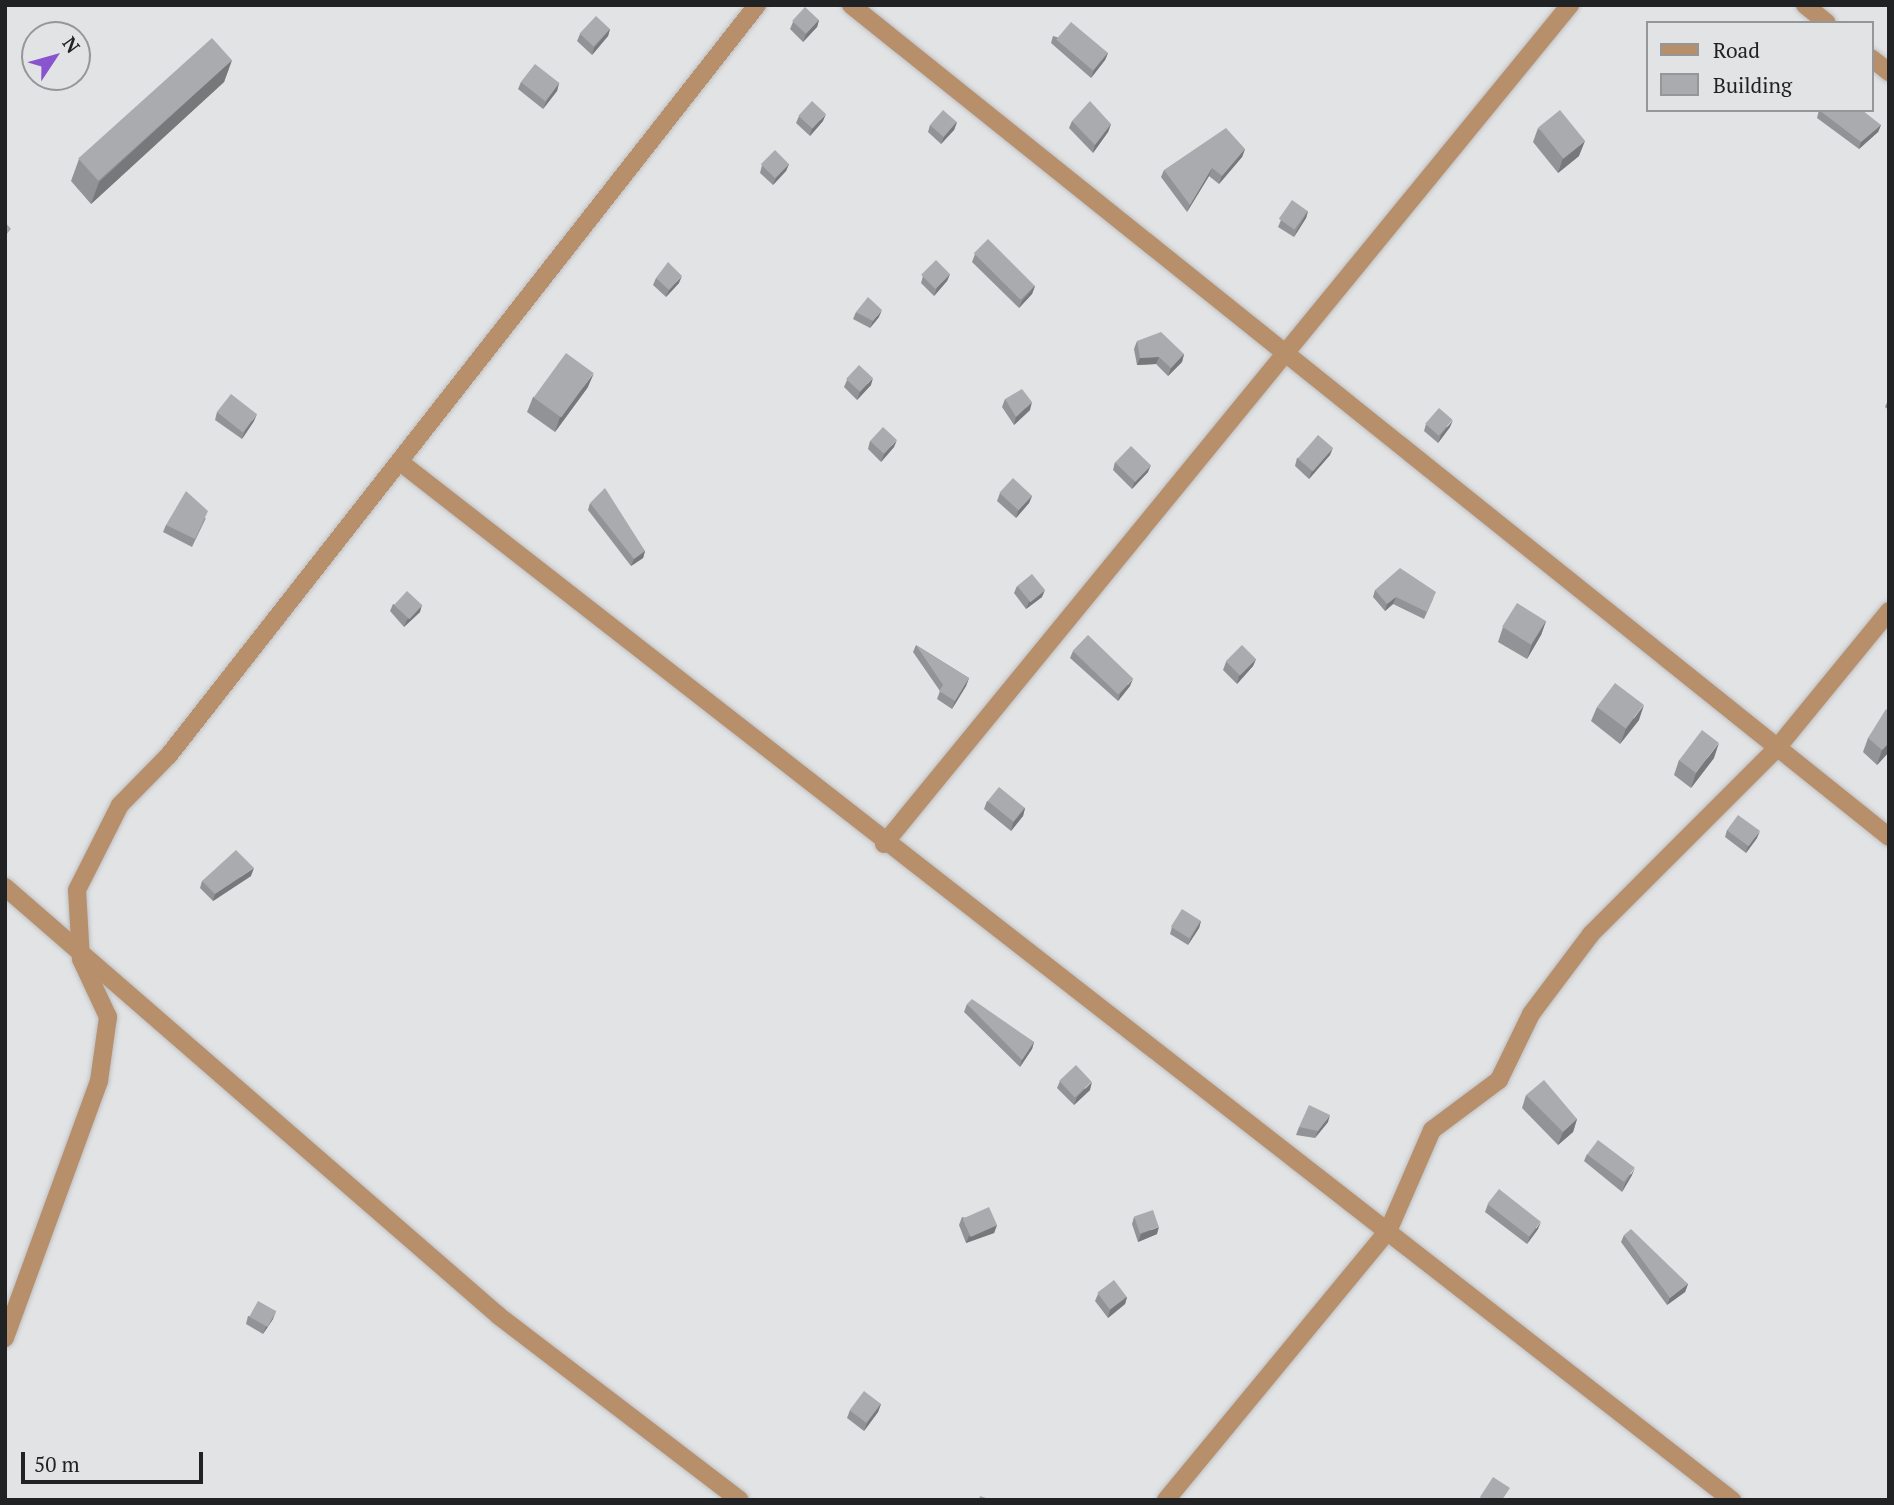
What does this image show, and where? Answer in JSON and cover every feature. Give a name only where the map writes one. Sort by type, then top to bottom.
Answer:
[{"type":"street","points":[[5,1338],[99,1081],[108,1017],[81,959],[78,890],[120,805],[169,755],[757,5]]},
{"type":"street","points":[[851,5],[1889,837]]},
{"type":"street","points":[[884,844],[1570,5]]},
{"type":"street","points":[[1805,5],[1825,21]]},
{"type":"street","points":[[1873,60],[1889,72]]},
{"type":"street","points":[[400,462],[884,844],[1389,1229],[1732,1500]]},
{"type":"street","points":[[1166,1500],[1389,1229],[1432,1130],[1499,1080],[1531,1014],[1591,934],[1777,748],[1889,611]]},
{"type":"street","points":[[5,887],[81,959],[499,1316],[740,1500]]},
{"type":"building","points":[[805,7],[819,20],[806,34],[792,21]]},
{"type":"building","points":[[596,16],[610,29],[594,47],[580,34]]},
{"type":"building","points":[[1071,22],[1108,53],[1093,70],[1056,40]]},
{"type":"building","points":[[212,38],[232,60],[98,181],[78,158]]},
{"type":"building","points":[[535,64],[559,83],[545,101],[521,82]]},
{"type":"building","points":[[812,101],[826,114],[812,129],[798,116]]},
{"type":"building","points":[[1090,101],[1111,124],[1095,145],[1072,121]]},
{"type":"building","points":[[943,110],[957,122],[943,137],[930,125]]},
{"type":"building","points":[[1560,110],[1585,141],[1563,159],[1538,128]]},
{"type":"building","points":[[1822,112],[1865,112],[1881,125],[1861,142]]},
{"type":"building","points":[[1226,128],[1245,149],[1222,176],[1212,168],[1190,205],[1164,170]]},
{"type":"building","points":[[775,150],[789,164],[775,178],[761,164]]},
{"type":"building","points":[[1292,200],[1308,211],[1294,230],[1279,219]]},
{"type":"building","points":[[5,222],[11,229],[5,236]]},
{"type":"building","points":[[988,239],[1035,286],[1021,300],[974,253]]},
{"type":"building","points":[[936,260],[950,274],[935,289],[921,275]]},
{"type":"building","points":[[668,262],[682,276],[669,290],[656,278]]},
{"type":"building","points":[[868,297],[882,310],[873,321],[856,312]]},
{"type":"building","points":[[1161,332],[1184,354],[1171,368],[1159,357],[1140,358],[1137,341]]},
{"type":"building","points":[[566,353],[594,373],[561,417],[534,397]]},
{"type":"building","points":[[859,365],[873,378],[860,392],[846,379]]},
{"type":"building","points":[[1022,389],[1032,402],[1016,417],[1005,399]]},
{"type":"building","points":[[231,394],[257,414],[243,432],[217,412]]},
{"type":"building","points":[[1439,408],[1453,420],[1439,436],[1425,424]]},
{"type":"building","points":[[883,427],[897,440],[884,454],[870,441]]},
{"type":"building","points":[[1318,435],[1333,448],[1313,472],[1298,458]]},
{"type":"building","points":[[1131,446],[1151,465],[1135,482],[1115,463]]},
{"type":"building","points":[[1013,478],[1032,496],[1018,510],[999,493]]},
{"type":"building","points":[[605,488],[645,551],[634,559],[590,503]]},
{"type":"building","points":[[186,491],[208,511],[195,539],[166,525]]},
{"type":"building","points":[[1400,568],[1436,592],[1427,612],[1396,597],[1387,604],[1375,590]]},
{"type":"building","points":[[1032,574],[1045,590],[1030,602],[1017,586]]},
{"type":"building","points":[[407,591],[422,605],[409,619],[394,605]]},
{"type":"building","points":[[1517,603],[1546,621],[1531,645],[1502,627]]},
{"type":"building","points":[[1088,635],[1133,679],[1118,695],[1073,651]]},
{"type":"building","points":[[916,645],[969,678],[955,701],[939,691],[943,685]]},
{"type":"building","points":[[1242,645],[1256,659],[1240,675],[1226,661]]},
{"type":"building","points":[[1615,683],[1644,705],[1626,729],[1597,707]]},
{"type":"building","points":[[1886,709],[1889,712],[1889,743],[1882,750],[1868,738]]},
{"type":"building","points":[[1702,730],[1719,743],[1696,773],[1679,760]]},
{"type":"building","points":[[999,787],[1025,808],[1013,822],[988,801]]},
{"type":"building","points":[[1738,815],[1760,831],[1749,846],[1727,830]]},
{"type":"building","points":[[236,850],[254,868],[215,894],[202,881]]},
{"type":"building","points":[[1182,909],[1201,921],[1190,938],[1171,927]]},
{"type":"building","points":[[972,999],[1034,1042],[1022,1060],[967,1004]]},
{"type":"building","points":[[1076,1065],[1092,1082],[1075,1098],[1059,1081]]},
{"type":"building","points":[[1544,1080],[1577,1119],[1563,1132],[1526,1095]]},
{"type":"building","points":[[1309,1105],[1330,1115],[1318,1131],[1299,1127]]},
{"type":"building","points":[[1598,1140],[1635,1168],[1624,1182],[1587,1154]]},
{"type":"building","points":[[1499,1189],[1541,1222],[1529,1237],[1487,1204]]},
{"type":"building","points":[[989,1207],[997,1225],[971,1237],[963,1219]]},
{"type":"building","points":[[1153,1210],[1159,1227],[1140,1234],[1134,1217]]},
{"type":"building","points":[[1631,1229],[1688,1284],[1670,1298],[1624,1235]]},
{"type":"building","points":[[1114,1280],[1127,1297],[1110,1309],[1097,1293]]},
{"type":"building","points":[[258,1301],[276,1311],[268,1327],[249,1317]]},
{"type":"building","points":[[864,1391],[881,1404],[866,1423],[850,1410]]},
{"type":"building","points":[[1493,1477],[1510,1488],[1502,1500],[1483,1500],[1480,1497]]}]
